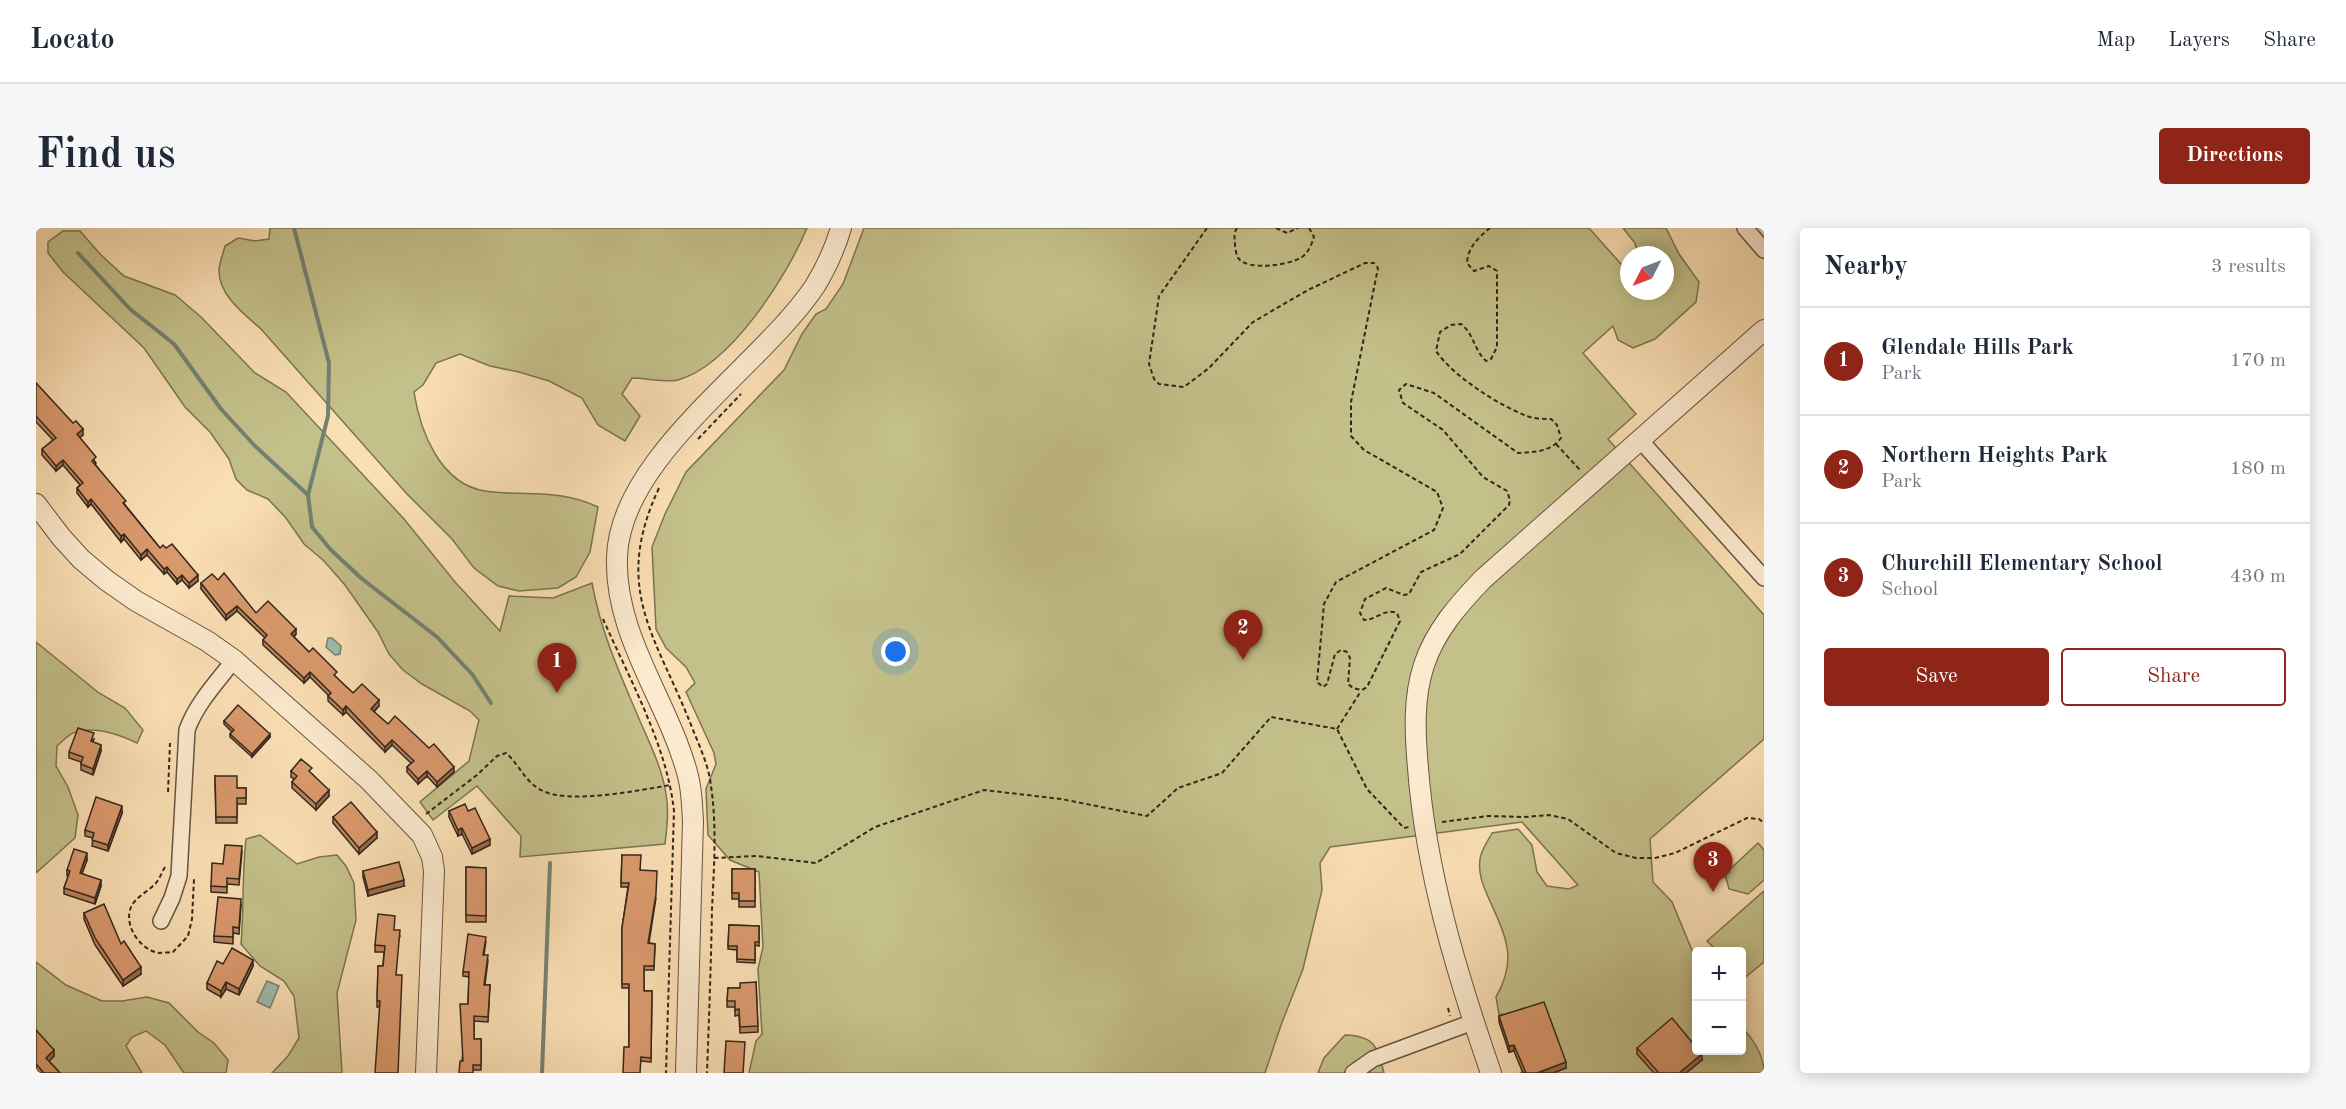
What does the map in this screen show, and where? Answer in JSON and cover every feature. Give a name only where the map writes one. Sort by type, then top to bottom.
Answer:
[{"type":"street","points":[[686,1073],[692,796],[683,757],[623,614],[616,556],[620,532],[629,506],[654,464],[768,342],[814,286],[828,262],[841,228]]},
{"type":"street","points":[[1745,228],[1764,250]]},
{"type":"street","points":[[1491,1073],[1449,942],[1424,825],[1415,740],[1416,714],[1424,665],[1433,643],[1462,601],[1483,579],[1764,330]]},
{"type":"street","points":[[1640,440],[1764,578]]},
{"type":"street","points":[[36,504],[81,559],[106,580],[136,601],[207,641],[234,660],[369,780],[408,820],[428,846],[434,871],[426,1073]]},
{"type":"street","points":[[161,921],[179,876],[187,730],[199,705],[234,660]]},
{"type":"street","points":[[1353,1073],[1373,1059],[1473,1022]]},
{"type":"path","points":[[1208,228],[1160,296],[1149,364],[1154,379],[1159,384],[1184,387],[1209,368],[1253,322],[1308,290],[1365,263],[1374,263],[1378,268],[1351,402],[1351,436],[1364,450],[1437,492],[1443,508],[1434,530],[1336,582],[1324,604],[1317,682],[1323,687],[1328,684],[1335,654],[1341,650],[1347,652],[1350,658],[1348,684],[1362,690]]},
{"type":"path","points":[[1237,228],[1234,233],[1236,253],[1239,260],[1250,266],[1281,264],[1302,257],[1314,237],[1309,228]]},
{"type":"path","points":[[1276,228],[1287,232],[1298,228]]},
{"type":"path","points":[[1337,729],[1366,687],[1400,621],[1397,613],[1390,611],[1371,620],[1364,620],[1360,614],[1365,599],[1386,588],[1404,595],[1409,594],[1421,572],[1460,555],[1509,505],[1510,500],[1507,491],[1483,477],[1443,430],[1402,403],[1399,390],[1406,384],[1434,393],[1518,453],[1543,451],[1556,444],[1561,438],[1557,425],[1551,419],[1529,417],[1489,396],[1443,362],[1436,351],[1437,337],[1440,332],[1451,325],[1461,324],[1473,339],[1476,351],[1486,361],[1491,359],[1497,347],[1497,271],[1488,267],[1474,271],[1467,263],[1474,242],[1490,228]]},
{"type":"path","points":[[697,440],[745,390]]},
{"type":"path","points":[[1556,444],[1580,470]]},
{"type":"path","points":[[658,648],[642,609],[637,582],[640,538],[648,512],[660,486]]},
{"type":"path","points":[[603,620],[651,731],[671,785],[674,811],[666,1073]]},
{"type":"path","points":[[714,858],[756,856],[816,863],[876,826],[984,790],[1061,799],[1147,816],[1178,788],[1222,773],[1271,717],[1337,729]]},
{"type":"path","points":[[1337,729],[1367,789],[1404,828],[1488,816],[1549,815],[1568,819],[1616,853],[1636,858],[1655,858],[1675,853],[1747,818],[1759,819],[1764,823]]},
{"type":"path","points":[[425,815],[477,775],[497,756],[506,753],[516,761],[526,776],[540,790],[555,794],[576,797],[622,794],[671,785]]},
{"type":"shaded area","points":[[270,228],[807,228],[786,270],[771,293],[737,338],[718,357],[698,371],[678,380],[632,378],[622,394],[640,416],[625,441],[598,425],[582,398],[549,381],[490,366],[460,354],[436,363],[423,385],[414,392],[427,439],[444,467],[456,478],[469,486],[485,491],[555,495],[569,497],[598,507],[590,552],[576,577],[558,588],[519,591],[498,586],[474,568],[452,539],[407,494],[261,329],[227,295],[219,269],[225,246],[238,238],[255,241],[269,239]]},
{"type":"shaded area","points":[[864,228],[1589,228],[1620,263],[1620,300],[1674,300],[1674,246],[1636,246],[1623,228],[1666,228],[1679,254],[1699,282],[1696,302],[1655,339],[1633,348],[1618,340],[1613,326],[1583,353],[1636,414],[1608,439],[1764,615],[1764,739],[1650,839],[1653,882],[1672,902],[1692,950],[1692,1055],[1746,1055],[1746,1032],[1757,1048],[1764,1073],[1520,1073],[1549,1058],[1518,1016],[1499,1014],[1496,997],[1507,971],[1507,948],[1482,880],[1480,865],[1483,849],[1492,833],[1518,829],[1532,845],[1537,872],[1547,886],[1569,889],[1578,885],[1522,822],[1330,847],[1320,863],[1322,890],[1303,969],[1265,1073],[749,1073],[756,1041],[762,1034],[758,969],[763,947],[759,872],[730,860],[708,835],[706,789],[716,764],[714,753],[686,692],[695,683],[686,667],[666,648],[656,629],[652,547],[686,472],[784,370],[802,334],[816,314],[826,309],[843,284]]},
{"type":"shaded area","points":[[63,231],[80,231],[124,276],[175,295],[201,317],[255,373],[286,392],[404,519],[455,582],[500,631],[509,596],[553,598],[592,583],[600,619],[612,653],[662,775],[667,807],[665,844],[520,857],[521,836],[477,786],[433,820],[420,802],[469,761],[479,720],[470,711],[422,684],[403,670],[389,654],[378,632],[345,585],[324,561],[304,544],[286,518],[268,499],[247,490],[236,479],[229,459],[210,432],[185,407],[144,348],[63,272],[48,253],[48,242]]},
{"type":"shaded area","points":[[328,638],[332,638],[341,646],[340,654],[335,655],[326,647]]},
{"type":"shaded area","points":[[36,642],[99,693],[125,708],[143,730],[137,743],[116,734],[84,730],[73,733],[57,746],[56,766],[68,787],[78,815],[75,838],[36,873]]},
{"type":"shaded area","points":[[260,835],[297,864],[319,857],[337,855],[346,866],[354,883],[356,920],[337,993],[342,1073],[272,1073],[288,1056],[299,1038],[294,996],[284,981],[260,966],[241,944],[246,839]]},
{"type":"shaded area","points":[[1758,843],[1764,850],[1764,880],[1748,894],[1729,889],[1725,874]]},
{"type":"shaded area","points":[[1764,891],[1764,962],[1746,977],[1746,947],[1713,947],[1707,941]]},
{"type":"shaded area","points":[[36,962],[66,985],[102,1001],[147,997],[169,1003],[198,1032],[214,1043],[228,1060],[226,1073],[184,1073],[165,1045],[146,1031],[132,1037],[126,1046],[142,1073],[55,1073],[36,1040]]},
{"type":"shaded area","points":[[267,981],[279,986],[270,1008],[257,1002]]},
{"type":"shaded area","points":[[1345,1035],[1369,1040],[1376,1049],[1384,1073],[1318,1073],[1324,1058]]},
{"type":"building","points":[[36,383],[73,423],[76,421],[83,429],[77,434],[96,457],[92,461],[126,501],[123,503],[160,548],[163,545],[166,548],[172,544],[198,575],[189,583],[182,575],[177,579],[167,567],[164,569],[147,549],[141,555],[124,534],[121,536],[91,499],[88,502],[77,488],[83,483],[63,460],[56,466],[42,449],[56,438],[36,416]]},
{"type":"building","points":[[224,573],[256,613],[268,601],[296,629],[291,634],[309,652],[313,648],[337,672],[334,675],[353,693],[362,684],[379,700],[371,709],[388,724],[395,716],[429,748],[434,744],[454,767],[437,782],[427,771],[418,779],[407,767],[414,761],[392,740],[385,747],[346,706],[343,710],[328,696],[331,693],[310,672],[304,678],[263,640],[267,635],[237,606],[226,615],[201,583],[212,574],[218,580]]},
{"type":"building","points":[[238,705],[270,734],[252,754],[230,734],[234,730],[224,721]]},
{"type":"building","points":[[78,728],[94,733],[91,741],[101,745],[93,769],[81,764],[83,757],[69,752]]},
{"type":"building","points":[[301,759],[312,768],[309,771],[329,790],[316,804],[292,782],[297,776],[291,771]]},
{"type":"building","points":[[215,776],[237,776],[237,788],[246,788],[246,798],[237,798],[237,817],[216,817]]},
{"type":"building","points":[[96,797],[122,806],[108,845],[92,840],[94,833],[85,830]]},
{"type":"building","points":[[351,802],[377,832],[359,848],[333,817]]},
{"type":"building","points":[[465,804],[468,811],[475,808],[490,839],[472,848],[462,828],[458,830],[449,811]]},
{"type":"building","points":[[225,845],[242,846],[239,879],[227,878],[227,887],[211,886],[212,863],[223,864]]},
{"type":"building","points":[[74,849],[87,853],[80,873],[101,880],[95,898],[64,888]]},
{"type":"building","points":[[622,855],[641,855],[640,870],[657,871],[656,894],[648,943],[655,944],[654,966],[644,966],[644,991],[652,991],[651,1058],[641,1057],[640,1073],[623,1073],[624,1047],[629,1047],[629,984],[622,984],[622,928],[629,883],[621,883]]},
{"type":"building","points":[[399,862],[404,880],[368,890],[363,871]]},
{"type":"building","points":[[466,867],[486,868],[486,916],[466,915]]},
{"type":"building","points":[[732,869],[755,869],[755,901],[739,901],[739,893],[732,893]]},
{"type":"building","points":[[218,897],[241,899],[239,928],[233,927],[233,937],[214,936]]},
{"type":"building","points":[[104,904],[121,944],[124,941],[141,967],[123,980],[95,938],[84,913]]},
{"type":"building","points":[[378,914],[395,916],[394,930],[400,930],[396,975],[402,975],[398,1073],[375,1073],[380,1001],[377,1001],[378,966],[383,966],[385,946],[375,945]]},
{"type":"building","points":[[729,925],[759,926],[759,942],[755,942],[755,960],[737,959],[737,946],[728,946]]},
{"type":"building","points":[[468,934],[486,937],[483,955],[488,955],[484,985],[490,985],[488,1017],[474,1016],[474,1039],[481,1039],[481,1065],[473,1065],[473,1073],[459,1073],[460,1061],[463,1061],[460,1004],[468,1004],[469,972],[463,972]]},
{"type":"building","points":[[232,948],[253,960],[239,989],[226,982],[221,991],[207,983],[217,961],[223,964]]},
{"type":"building","points":[[756,982],[758,1026],[740,1027],[739,1009],[735,1010],[735,1001],[727,1001],[728,988],[740,988],[740,983]]},
{"type":"building","points":[[1544,1002],[1566,1062],[1537,1073],[1526,1073],[1514,1045],[1509,1046],[1499,1016]]},
{"type":"building","points":[[1672,1018],[1692,1042],[1692,1055],[1701,1055],[1679,1073],[1659,1073],[1637,1048]]},
{"type":"building","points":[[36,1030],[54,1050],[46,1058],[60,1073],[44,1073],[36,1064]]},
{"type":"building","points":[[726,1041],[745,1042],[743,1073],[724,1073]]},
{"type":"waterway","points":[[294,228],[329,363],[328,416],[308,495],[312,527],[331,550],[361,578],[437,637],[472,674],[491,703]]},
{"type":"waterway","points":[[78,253],[130,309],[174,344],[221,409],[255,446],[308,495]]},
{"type":"waterway","points":[[542,1073],[550,863]]},
{"type":"place","name":"Northern Heights Park","points":[[1243,660]]},
{"type":"place","name":"Glendale Hills Park","points":[[557,693]]},
{"type":"place","name":"Churchill Elementary School","points":[[1713,892]]}]
